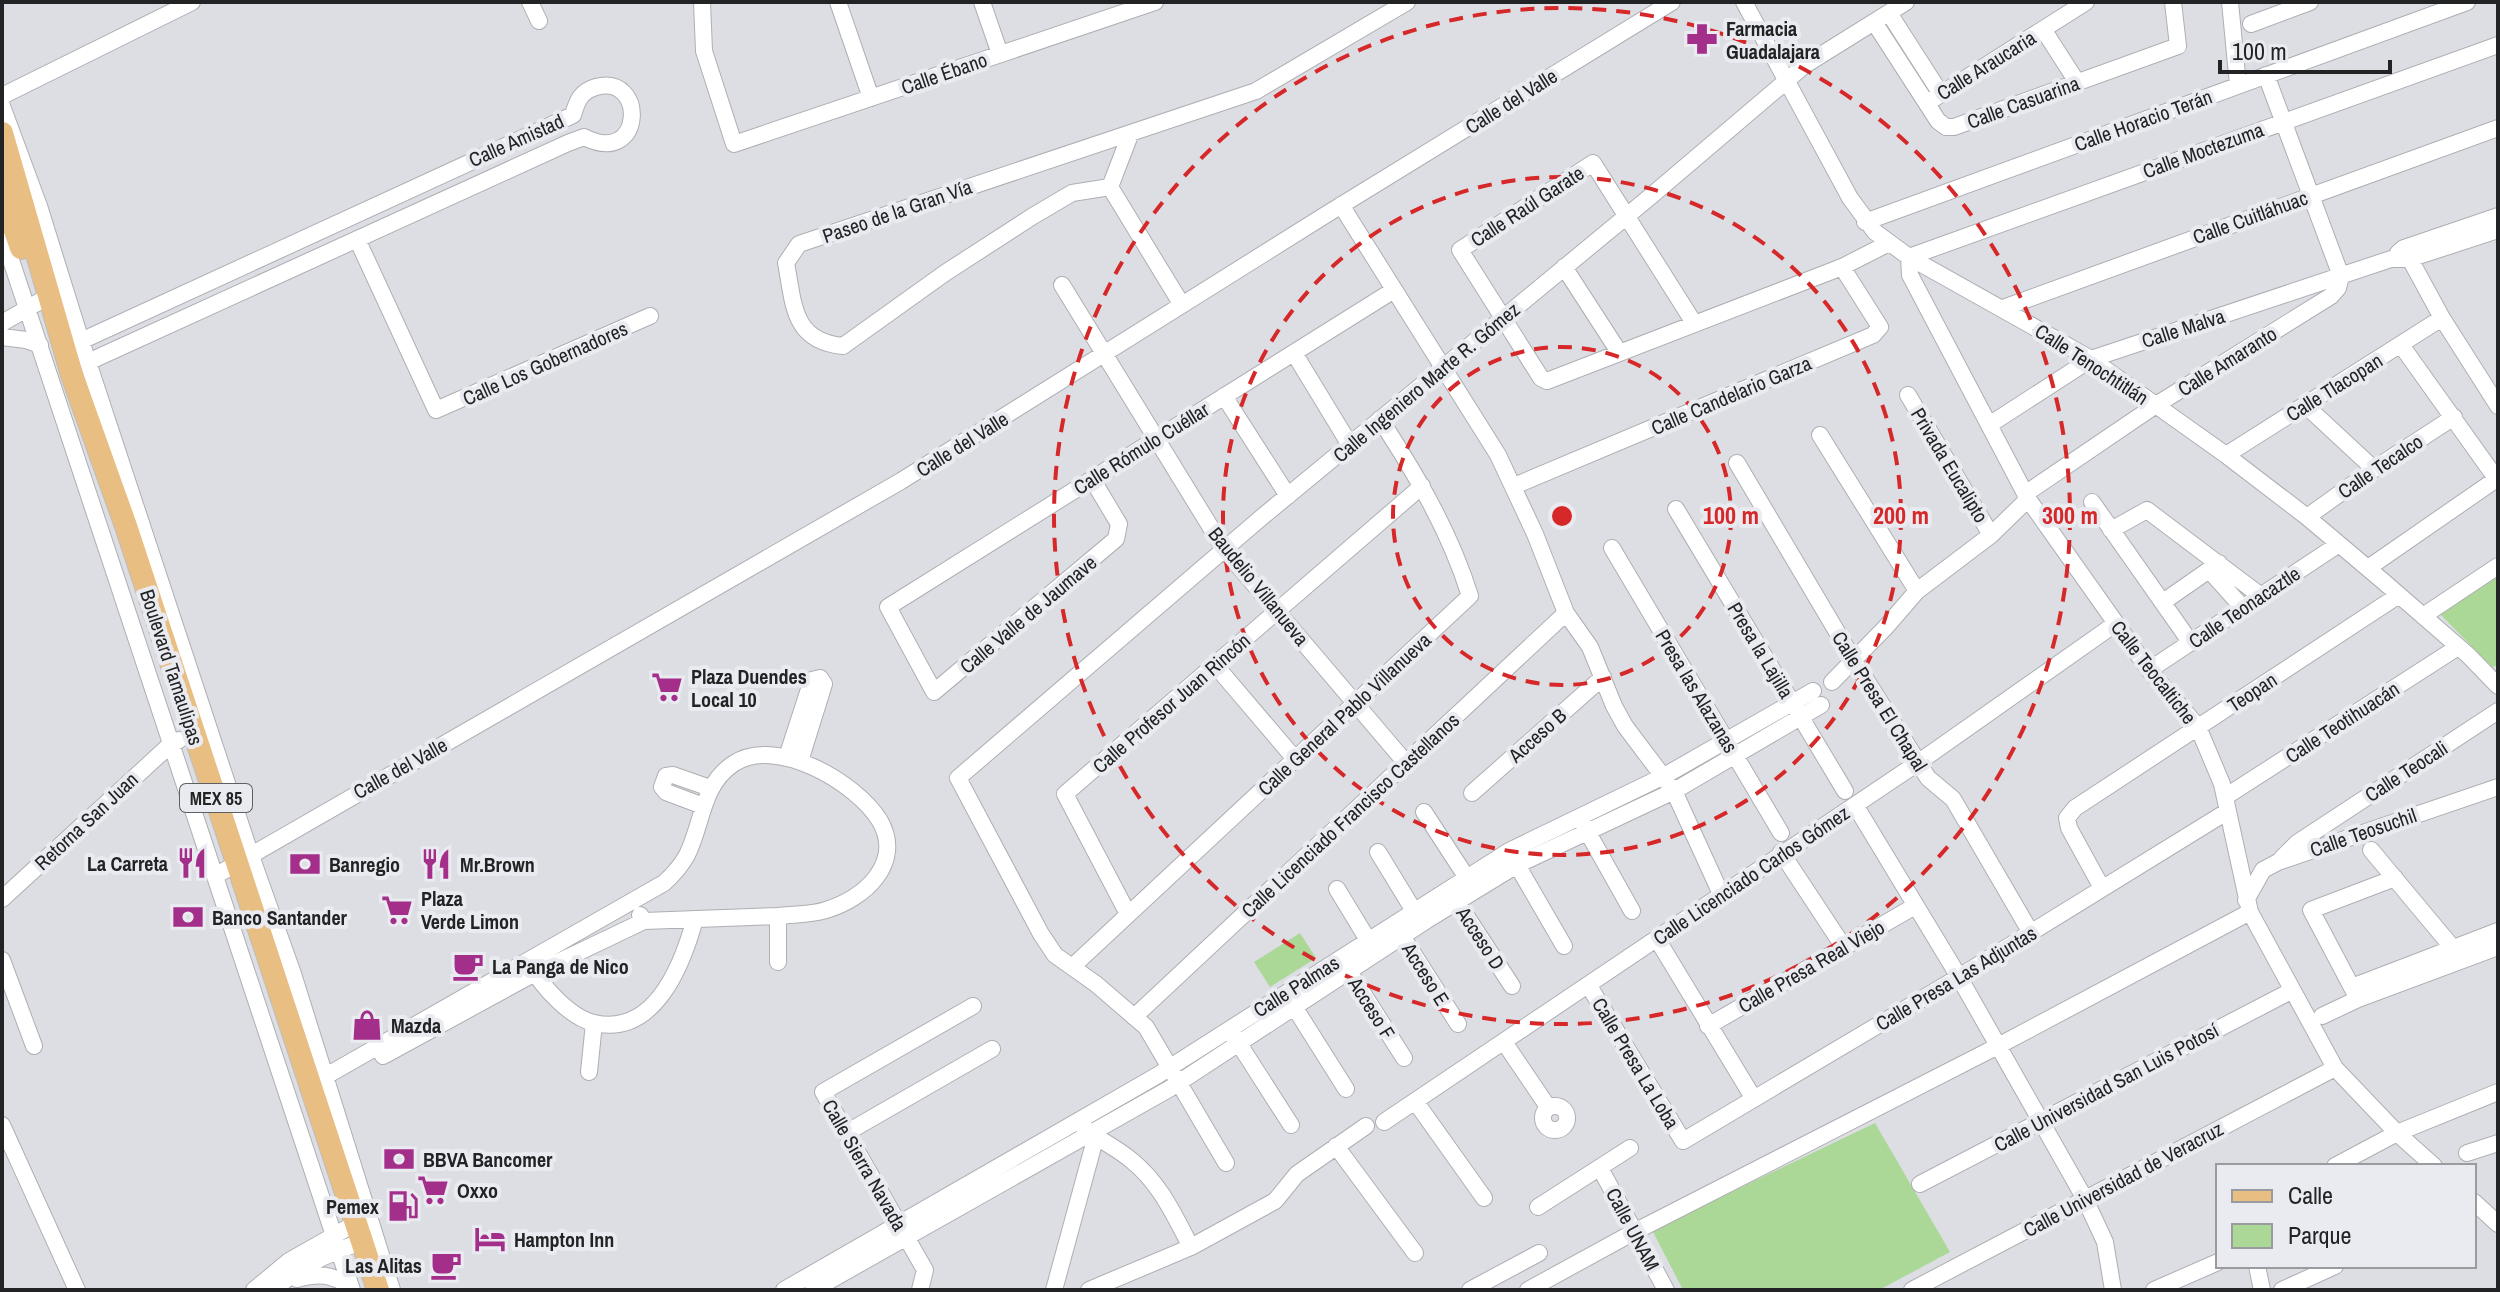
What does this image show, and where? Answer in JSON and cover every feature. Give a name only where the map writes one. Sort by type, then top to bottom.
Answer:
[{"type":"main road","name":"Boulevard Tamaulipas","points":[[2,133],[32,208],[39,302],[72,375],[354,1235],[378,1290]]},
{"type":"main road","points":[[2,186],[10,201],[32,208]]},
{"type":"main road","name":"Boulevard Tamaulipas","points":[[2,193],[39,302],[62,394],[116,529],[190,736]]},
{"type":"main road","name":"Boulevard Tamaulipas","points":[[232,865],[341,1152],[354,1235],[356,1289]]},
{"type":"street","points":[[2,96],[192,2]]},
{"type":"street","points":[[530,2],[539,21]]},
{"type":"street","name":"Calle Ébano","points":[[702,2],[704,51],[734,144],[1136,5],[1155,2]]},
{"type":"street","points":[[838,2],[871,98]]},
{"type":"street","points":[[982,2],[1000,54]]},
{"type":"street","name":"Paseo de la Gran Vía","points":[[1110,187],[1072,193],[1046,208],[945,273],[843,346],[815,340],[803,329],[794,304],[786,263],[799,244],[1256,91],[1407,2]]},
{"type":"street","name":"Calle del Valle","points":[[232,865],[859,505],[1105,356],[1341,205],[1672,2]]},
{"type":"street","name":"Calle Tenochtitlán","points":[[1744,2],[1865,222],[1909,257],[2091,359],[2226,455],[2368,568],[2496,681]]},
{"type":"street","name":"Calle Araucaria","points":[[1927,103],[2086,2]]},
{"type":"street","name":"Calle Casuarina","points":[[1874,22],[1938,121],[1946,127],[1954,127],[2178,46],[2173,2]]},
{"type":"street","points":[[2230,2],[2238,85]]},
{"type":"street","points":[[2251,24],[2308,2]]},
{"type":"street","name":"Calle Horacio Terán","points":[[1865,222],[2467,2]]},
{"type":"street","name":"Calle Ingeniero Marte R. Gómez","points":[[1072,967],[1055,955],[1041,934],[958,778],[1224,549],[1805,65],[1900,5]]},
{"type":"street","name":"Calle Casuarina","points":[[1900,5],[1941,94]]},
{"type":"street","points":[[2043,29],[2077,82]]},
{"type":"street","name":"Calle Moctezuma","points":[[1909,257],[2498,45]]},
{"type":"street","points":[[2266,75],[2341,276]]},
{"type":"street","name":"Calle Amistad","points":[[81,341],[573,115],[577,100],[588,89],[603,85],[616,87],[632,105],[633,119],[623,137],[611,143],[596,144],[584,137],[88,362]]},
{"type":"street","points":[[2,106],[32,208],[88,362],[190,736]]},
{"type":"street","points":[[573,115],[575,127],[584,137]]},
{"type":"street","name":"Calle Cuitláhuac","points":[[2003,308],[2498,128]]},
{"type":"street","points":[[1130,135],[1110,187],[1182,305]]},
{"type":"street","name":"Calle Raúl Garate","points":[[1502,318],[1460,250],[1593,163],[1626,216]]},
{"type":"street","points":[[416,187],[426,208]]},
{"type":"street","points":[[1341,205],[1498,455],[1514,486],[1566,613],[1590,647],[1625,726],[1674,791],[1721,894]]},
{"type":"street","points":[[1626,216],[1694,323]]},
{"type":"street","name":"Calle Malva","points":[[1989,425],[2091,359],[2401,255],[2498,216]]},
{"type":"street","name":"Calle Malva","points":[[2401,255],[2498,230]]},
{"type":"street","points":[[2,233],[39,302],[40,345],[62,394]]},
{"type":"street","name":"Calle Los Gobernadores","points":[[357,239],[436,410],[650,316]]},
{"type":"street","points":[[1502,318],[1541,378],[1547,381],[1842,267],[1889,243]]},
{"type":"street","points":[[2401,255],[2498,406]]},
{"type":"street","name":"Calle Teocaltiche","points":[[1909,257],[1910,275],[2027,496],[2149,670],[2198,727],[2226,804],[2248,906],[2335,1068],[2397,1133],[2432,1164]]},
{"type":"street","points":[[262,258],[271,278]]},
{"type":"street","points":[[1564,267],[1619,352]]},
{"type":"street","name":"Calle Candelario Garza","points":[[1514,486],[1873,335],[1880,327],[1842,267]]},
{"type":"street","name":"Calle Amaranto","points":[[1853,659],[1917,591],[1991,535],[2027,496],[2156,405],[2331,296],[2338,288],[2341,276]]},
{"type":"street","name":"Baudelio Villanueva","points":[[1062,285],[1224,549],[1406,763]]},
{"type":"street","name":"Calle Rómulo Cuéllar","points":[[934,692],[888,607],[1394,290]]},
{"type":"street","points":[[2,323],[39,302]]},
{"type":"street","name":"Calle Tlacopan","points":[[2226,455],[2442,318]]},
{"type":"street","points":[[111,328],[119,348]]},
{"type":"street","points":[[2,337],[40,345]]},
{"type":"street","points":[[2368,568],[2498,479],[2401,345]]},
{"type":"street","points":[[1294,353],[1350,445]]},
{"type":"street","name":"Privada Eucalipto","points":[[1908,395],[1991,535]]},
{"type":"street","points":[[1224,396],[1288,496]]},
{"type":"street","points":[[2305,405],[2374,469]]},
{"type":"street","name":"Calle Tecalco","points":[[2307,517],[2454,417]]},
{"type":"street","name":"Calle General Pablo Villanueva","points":[[1072,967],[1470,596],[1457,556],[1422,486],[1380,419]]},
{"type":"street","points":[[1820,435],[1917,591]]},
{"type":"street","name":"Calle Presa El Chapal","points":[[1737,463],[1853,659],[1928,778],[1953,799],[2031,933]]},
{"type":"street","name":"Calle Valle de Jaumave","points":[[934,692],[1116,539],[1119,524],[1092,479]]},
{"type":"street","name":"Calle Profesor Juan Rincón","points":[[1128,914],[1065,794],[1422,486]]},
{"type":"street","points":[[2092,502],[2191,643]]},
{"type":"street","name":"Presa la Lajilla","points":[[1676,509],[1959,977],[2085,1199],[2105,1242],[2113,1290]]},
{"type":"street","points":[[2111,530],[2147,510],[2214,566],[2261,596]]},
{"type":"street","name":"Calle Teonacaztle","points":[[2149,670],[2339,544]]},
{"type":"street","name":"Presa las Alazanas","points":[[1612,548],[1781,833]]},
{"type":"street","points":[[2163,602],[2214,566]]},
{"type":"street","points":[[2214,566],[2243,608]]},
{"type":"street","points":[[2423,616],[2498,566]]},
{"type":"street","name":"Teopan","points":[[2102,888],[2069,828],[2067,818],[2075,808],[2399,595]]},
{"type":"street","name":"Calle Licenciado Francisco Castellanos","points":[[1134,1017],[1566,613]]},
{"type":"street","name":"Calle Licenciado Carlos Gómez","points":[[1384,1122],[1657,939],[1781,852],[1850,798],[1919,762],[2115,624]]},
{"type":"street","name":"Calle Teotihuacán","points":[[2226,804],[2458,647]]},
{"type":"street","points":[[1832,682],[1853,659]]},
{"type":"street","points":[[1215,665],[1295,759]]},
{"type":"street","name":"Acceso B","points":[[1472,793],[1603,677]]},
{"type":"street","name":"Calle Palmas","points":[[1345,964],[1368,940],[1398,930],[1414,911],[1453,896],[1467,878],[1583,824],[1664,776],[1730,748],[1817,698]]},
{"type":"street","name":"Calle Teocali","points":[[2278,862],[2297,843],[2498,711]]},
{"type":"street","points":[[794,759],[806,722]]},
{"type":"street","name":"Retorna San Juan","points":[[2,899],[190,736]]},
{"type":"street","name":"Calle Palmas","points":[[1583,824],[1674,791],[1730,748]]},
{"type":"street","points":[[327,1081],[532,967],[664,883],[678,870],[689,852],[710,788],[718,776],[735,763],[754,755],[794,759],[846,787],[864,802],[880,822],[887,841],[886,863],[874,883],[853,899],[825,911],[644,921],[532,967]]},
{"type":"street","points":[[703,806],[666,792],[662,781],[666,776],[673,775],[710,788]]},
{"type":"street","name":"Calle Teosuchil","points":[[2248,906],[2263,870],[2278,862],[2498,787]]},
{"type":"street","name":"Calle Presa Las Adjuntas","points":[[1683,1141],[2031,933],[2226,804]]},
{"type":"street","points":[[1424,812],[1467,878]]},
{"type":"street","points":[[1583,824],[1632,911]]},
{"type":"street","points":[[2371,850],[2457,954]]},
{"type":"street","points":[[1378,852],[1414,911]]},
{"type":"street","points":[[1781,852],[1843,946]]},
{"type":"street","points":[[1513,858],[1564,946]]},
{"type":"street","name":"Calle Palmas","points":[[784,1290],[1094,1135],[1175,1074],[1513,858]]},
{"type":"street","points":[[232,865],[293,974],[327,1081],[341,1152]]},
{"type":"street","points":[[2355,993],[2311,910],[2395,878]]},
{"type":"street","points":[[1337,889],[1368,940]]},
{"type":"street","name":"Acceso D","points":[[1453,896],[1512,986]]},
{"type":"street","points":[[632,903],[644,921]]},
{"type":"street","name":"Calle Presa Real Viejo","points":[[1708,1026],[1915,906]]},
{"type":"street","points":[[1528,1290],[1634,1232],[1998,1046],[2248,906]]},
{"type":"street","points":[[778,916],[778,962]]},
{"type":"street","points":[[532,967],[572,1011],[594,1023],[619,1025],[638,1018],[680,967],[695,919]]},
{"type":"street","name":"Acceso E","points":[[1398,930],[1458,1024]]},
{"type":"street","points":[[2322,1016],[2355,993],[2457,954],[2498,931]]},
{"type":"street","points":[[1657,939],[1754,1099]]},
{"type":"street","points":[[2457,954],[2498,947]]},
{"type":"street","points":[[2,960],[34,1046]]},
{"type":"street","name":"Acceso F","points":[[1345,964],[1404,1058]]},
{"type":"street","points":[[1072,967],[1146,1027],[1226,1163]]},
{"type":"street","name":"Calle Presa La Loba","points":[[1589,986],[1683,1141]]},
{"type":"street","name":"Calle Universidad San Luis Potosí","points":[[1920,1184],[2291,991]]},
{"type":"street","points":[[1289,1000],[1346,1089]]},
{"type":"street","name":"Calle Sierra Navada","points":[[920,1290],[925,1270],[823,1092],[973,1006]]},
{"type":"street","points":[[589,1072],[594,1023]]},
{"type":"street","points":[[1234,1035],[1291,1125]]},
{"type":"street","points":[[1504,1042],[1548,1107]]},
{"type":"street","points":[[846,1133],[992,1049]]},
{"type":"street","name":"Calle Universidad de Veracruz","points":[[1912,1290],[2335,1068]]},
{"type":"street","name":"Calle Palmas","points":[[813,1290],[1077,1123],[1175,1074]]},
{"type":"street","points":[[2339,1164],[2397,1133],[2498,1092]]},
{"type":"street","points":[[1415,1101],[1484,1198]]},
{"type":"street","points":[[1077,1123],[1130,1158],[1147,1174],[1164,1195],[1191,1247]]},
{"type":"street","points":[[2,1125],[77,1290]]},
{"type":"street","points":[[1089,1290],[1191,1247],[1275,1201],[1297,1174],[1366,1126]]},
{"type":"street","points":[[1054,1290],[1094,1135]]},
{"type":"street","points":[[2467,1153],[2498,1143]]},
{"type":"street","points":[[1336,1146],[1415,1253]]},
{"type":"street","points":[[1538,1207],[1630,1148]]},
{"type":"street","name":"Calle UNAM","points":[[1600,1168],[1666,1290]]},
{"type":"street","points":[[2476,1204],[2498,1224]]},
{"type":"street","points":[[277,1287],[354,1235]]},
{"type":"street","points":[[254,1290],[289,1261],[354,1235]]},
{"type":"street","points":[[354,1235],[392,1290]]},
{"type":"street","points":[[1470,1290],[1539,1253]]},
{"type":"street","points":[[2154,1290],[2216,1263]]},
{"type":"street","points":[[2257,1268],[2262,1290]]},
{"type":"street","points":[[2282,1290],[2331,1268]]},
{"type":"street","points":[[277,1287],[314,1274],[326,1274],[356,1289]]},
{"type":"green space","points":[[2498,575],[2498,665],[2492,667],[2440,614]]},
{"type":"green space","points":[[1300,933],[1316,958],[1270,987],[1254,962]]},
{"type":"green space","points":[[1875,1123],[1950,1252],[1879,1290],[1683,1290],[1652,1230]]},
{"type":"place","name":"Farmacia Guadalajara","points":[[1702,39]]},
{"type":"place","name":"Plaza Duendes Local 10","points":[[667,687]]},
{"type":"place","name":"La Carreta","points":[[192,863]]},
{"type":"place","name":"Banregio","points":[[305,864]]},
{"type":"place","name":"Mr.Brown","points":[[436,864]]},
{"type":"place","name":"Plaza Verde Limon","points":[[397,910]]},
{"type":"place","name":"Banco Santander","points":[[188,917]]},
{"type":"place","name":"La Panga de Nico","points":[[468,966]]},
{"type":"place","name":"Mazda","points":[[367,1025]]},
{"type":"place","name":"BBVA Bancomer","points":[[399,1159]]},
{"type":"place","name":"Oxxo","points":[[433,1190]]},
{"type":"place","name":"Pemex","points":[[403,1206]]},
{"type":"place","name":"Hampton Inn","points":[[490,1239]]},
{"type":"place","name":"Las Alitas","points":[[446,1265]]}]
